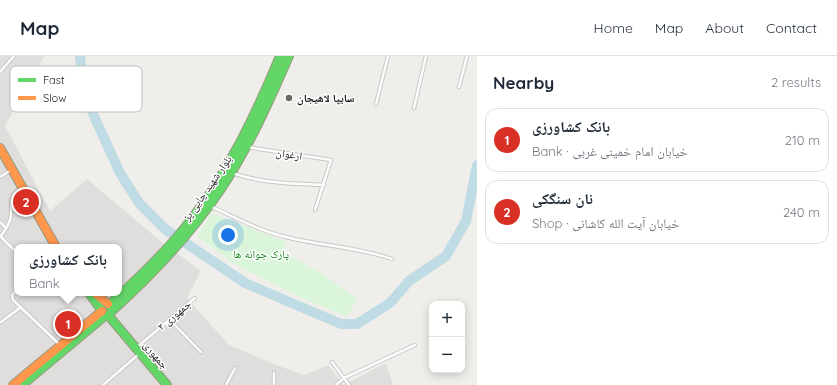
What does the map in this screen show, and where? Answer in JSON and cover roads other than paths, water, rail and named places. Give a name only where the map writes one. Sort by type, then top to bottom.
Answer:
[{"type":"main road","name":"بلوار شهید چایی پز","points":[[189,227],[236,152],[255,114],[280,56]]},
{"type":"main road","name":"بلوار شهید چایی پز","points":[[122,295],[142,274],[172,248],[209,206],[247,146],[262,117],[289,56]]},
{"type":"main road","points":[[0,148],[54,244]]},
{"type":"main road","points":[[92,296],[108,310]]},
{"type":"main road","points":[[97,296],[108,310]]},
{"type":"main road","name":"بلوار شهید چایی پز","points":[[62,347],[108,310],[121,296]]},
{"type":"main road","name":"جمهوری","points":[[108,310],[137,351],[167,385]]},
{"type":"main road","points":[[14,385],[62,347]]},
{"type":"main road","points":[[22,385],[62,347]]},
{"type":"lane","points":[[0,72],[14,56]]},
{"type":"lane","points":[[376,104],[388,56]]},
{"type":"lane","points":[[414,108],[426,56]]},
{"type":"lane","points":[[459,86],[467,56]]},
{"type":"lane","name":"ارغوان","points":[[247,146],[331,160],[324,185]]},
{"type":"lane","points":[[0,177],[12,170]]},
{"type":"lane","points":[[231,172],[248,178],[289,183],[324,185],[315,210]]},
{"type":"lane","points":[[14,250],[0,237],[10,219],[11,199],[22,188]]},
{"type":"lane","points":[[209,206],[260,229],[287,237],[374,253],[392,259]]},
{"type":"lane","points":[[0,222],[6,228]]},
{"type":"lane","points":[[14,293],[12,295],[13,300],[62,347]]},
{"type":"lane","name":"جمهوری ۲","points":[[103,385],[169,319],[194,298]]},
{"type":"lane","points":[[0,322],[21,307]]},
{"type":"lane","points":[[169,319],[201,352]]},
{"type":"lane","points":[[336,385],[344,378],[415,345]]},
{"type":"lane","points":[[332,362],[349,385]]},
{"type":"lane","points":[[226,385],[235,368]]},
{"type":"lane","points":[[274,373],[274,385]]},
{"type":"waterway","points":[[80,56],[81,66]]},
{"type":"waterway","points":[[92,112],[120,173],[139,203],[165,229],[245,283],[341,324],[357,324],[390,303],[409,281],[446,256],[466,221],[477,165]]},
{"type":"place","name":"سایپا لاهیجان","points":[[289,98]]},
{"type":"place","name":"نان سنگکی","points":[[26,202]]},
{"type":"place","name":"بانک کشاورزی","points":[[68,324]]},
{"type":"park label","name":"پارک جوانه ها","points":[[261,254]]}]
